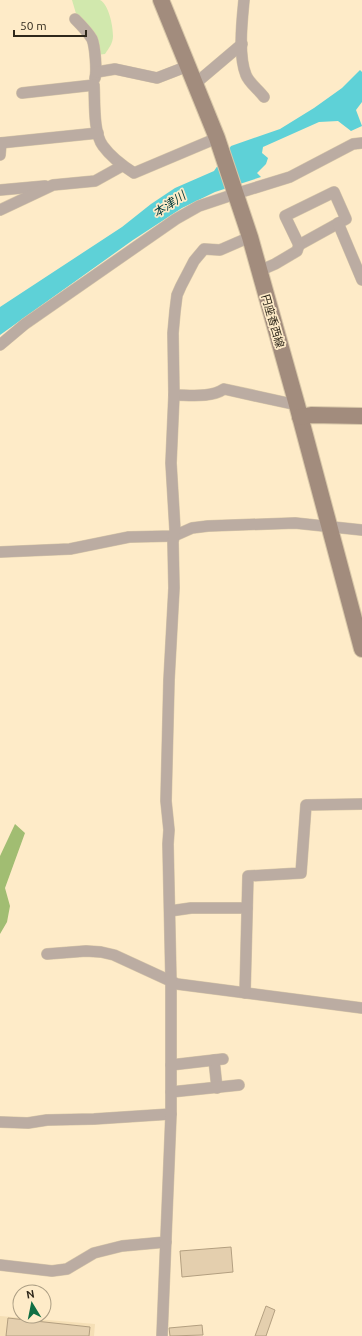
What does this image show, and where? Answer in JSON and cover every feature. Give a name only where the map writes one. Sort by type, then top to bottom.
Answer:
[{"type":"main road","name":"円座香西線","points":[[161,0],[196,83],[217,138],[250,237],[299,411],[362,649]]},
{"type":"main road","points":[[299,411],[311,415],[362,416]]},
{"type":"street","points":[[244,0],[241,28],[243,61],[246,76],[264,97]]},
{"type":"street","points":[[75,19],[92,40],[97,72],[94,85],[98,132],[102,145],[122,166],[134,173],[217,138]]},
{"type":"street","points":[[196,83],[242,44]]},
{"type":"street","points":[[97,72],[115,69],[157,78],[188,66]]},
{"type":"street","points":[[22,92],[94,85]]},
{"type":"street","points":[[0,155],[0,143],[98,132]]},
{"type":"street","points":[[0,345],[25,324],[176,219],[199,206],[290,177],[353,144],[362,143]]},
{"type":"street","points":[[0,190],[95,181],[122,166]]},
{"type":"street","points":[[0,210],[52,185]]},
{"type":"street","points":[[259,270],[275,264],[297,251],[298,245],[285,216],[334,192],[346,219],[298,245]]},
{"type":"street","points":[[338,223],[362,280]]},
{"type":"street","points":[[162,1336],[171,1114],[169,830],[166,801],[175,530],[171,463],[174,395],[174,311],[177,295],[181,286],[194,261],[204,248],[220,250],[250,237]]},
{"type":"street","points":[[174,395],[208,395],[224,389],[299,411]]},
{"type":"street","points":[[0,552],[70,548],[129,537],[174,536],[192,528],[208,526],[295,523],[362,530]]},
{"type":"street","points":[[245,994],[248,876],[301,873],[306,805],[362,804]]},
{"type":"street","points":[[170,911],[191,908],[247,908]]},
{"type":"street","points":[[47,954],[86,951],[101,952],[114,955],[177,984],[362,1008]]},
{"type":"street","points":[[171,1066],[219,1060],[217,1088]]},
{"type":"street","points":[[171,1092],[239,1086]]},
{"type":"street","points":[[0,1122],[28,1123],[47,1120],[94,1119],[171,1114]]},
{"type":"street","points":[[0,1265],[52,1271],[67,1269],[94,1253],[101,1251],[122,1246],[166,1242]]},
{"type":"shaded area","points":[[0,1316],[12,1317],[12,1324],[52,1324],[52,1320],[95,1324],[94,1336],[0,1336]]},
{"type":"green space","points":[[72,0],[100,0],[106,6],[111,22],[113,39],[105,54],[96,55],[77,17]]},
{"type":"green space","points":[[15,824],[25,833],[5,888],[10,906],[7,922],[0,934],[0,856]]},
{"type":"water","name":"本津川","points":[[360,70],[362,72],[362,102],[356,110],[362,126],[351,131],[338,121],[319,122],[263,147],[262,153],[268,158],[266,164],[257,173],[261,177],[215,192],[182,208],[133,240],[0,335],[0,307],[122,227],[151,204],[175,188],[214,171],[231,146],[280,129],[314,108],[342,88]]},
{"type":"building","points":[[231,1247],[233,1272],[182,1277],[180,1251]]},
{"type":"building","points":[[266,1306],[275,1310],[266,1336],[255,1336]]},
{"type":"building","points":[[8,1318],[12,1318],[12,1324],[52,1323],[90,1327],[89,1336],[6,1336]]},
{"type":"building","points":[[202,1325],[203,1335],[170,1336],[169,1328]]}]
